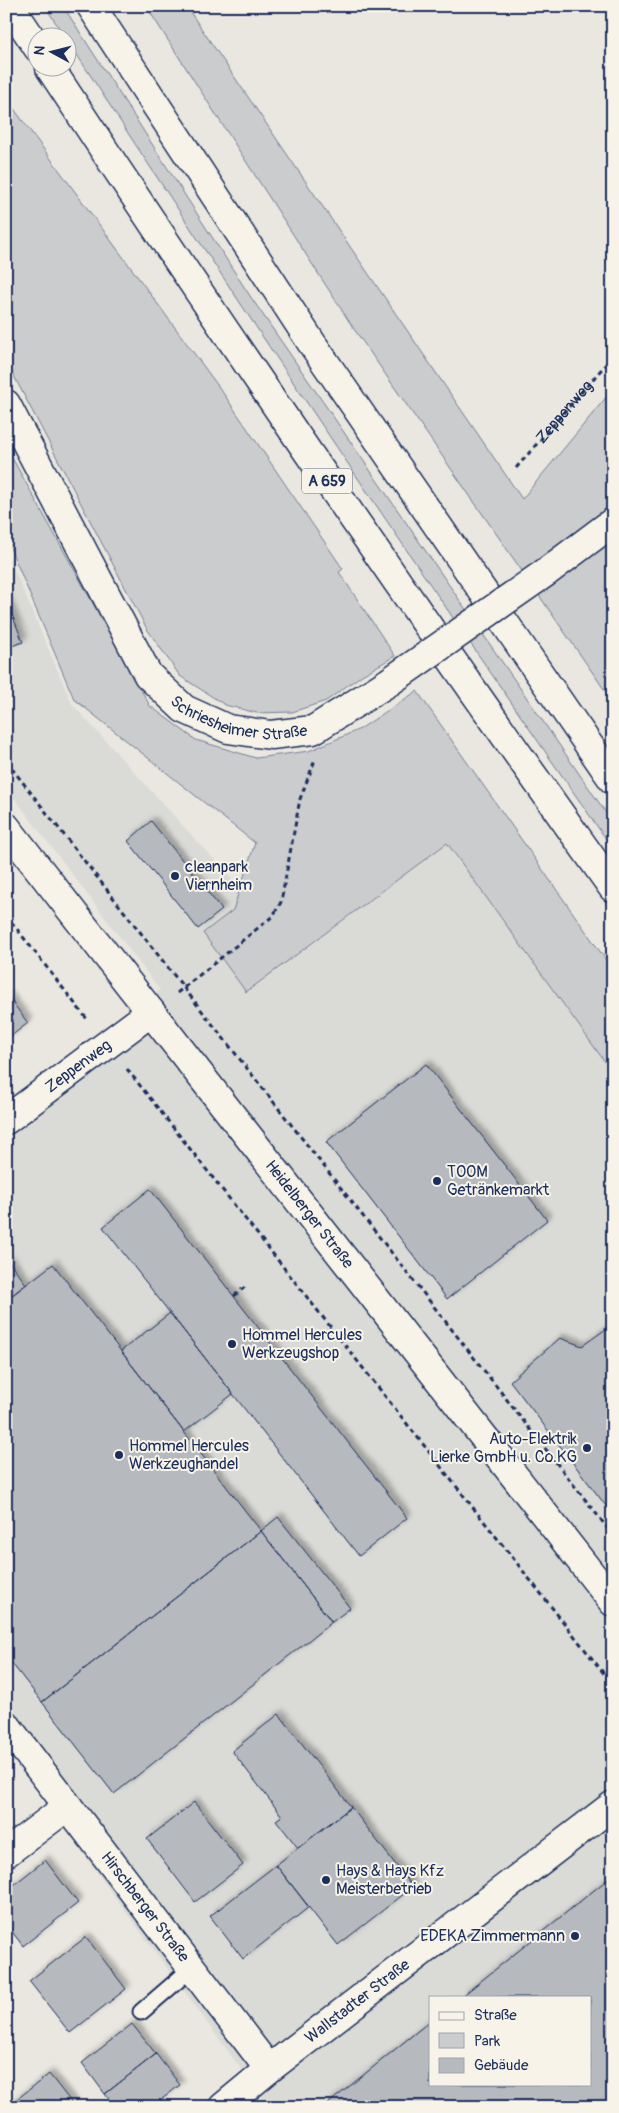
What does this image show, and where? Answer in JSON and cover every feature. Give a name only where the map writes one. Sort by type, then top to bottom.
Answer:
[{"type":"main road","points":[[10,6],[28,33]]},
{"type":"main road","points":[[91,6],[312,342],[613,780]]},
{"type":"main road","name":"A 659","points":[[57,78],[222,327],[445,653],[613,888]]},
{"type":"main road","name":"Schriesheimer Straße","points":[[6,404],[148,675],[184,709],[228,729],[271,735],[313,730],[389,682],[545,573],[613,522]]},
{"type":"main road","name":"Heidelberger Straße","points":[[6,827],[613,1602]]},
{"type":"main road","name":"Zeppenweg","points":[[6,1120],[108,1046],[151,1012]]},
{"type":"main road","name":"Hirschberger Straße","points":[[6,1725],[269,2069]]},
{"type":"main road","name":"Wallstadter Straße","points":[[223,2107],[269,2069],[613,1805]]},
{"type":"main road","points":[[6,1852],[68,1806]]},
{"type":"lane","points":[[140,2012],[192,1968]]},
{"type":"path","name":"Zeppenweg","points":[[516,468],[613,356]]},
{"type":"path","points":[[151,1012],[274,916],[282,902],[300,799],[315,763],[313,730]]},
{"type":"path","points":[[6,761],[613,1535]]},
{"type":"path","points":[[6,915],[108,1046],[166,1116],[485,1526],[613,1685]]},
{"type":"path","points":[[234,1296],[246,1286]]},
{"type":"shaded area","points":[[6,550],[72,704],[299,953],[447,843],[613,1073],[613,2107],[269,2107],[6,1748],[6,1108],[160,990],[6,787]]},
{"type":"green space","points":[[45,6],[63,6],[77,28],[59,28]]},
{"type":"green space","points":[[146,6],[186,6],[522,499],[613,389],[613,702],[354,329]]},
{"type":"green space","points":[[78,29],[250,296],[613,823],[613,849],[337,448],[78,56]]},
{"type":"green space","points":[[6,98],[221,390],[343,569],[339,572],[395,656],[362,675],[326,701],[292,712],[257,713],[225,705],[180,676],[147,629],[6,361]]},
{"type":"green space","points":[[6,447],[150,706],[196,740],[256,758],[309,751],[360,729],[417,691],[613,970],[613,1073],[447,843],[246,992],[203,933],[233,910],[255,843],[74,699],[6,538]]},
{"type":"building","points":[[6,600],[23,642],[6,648]]},
{"type":"building","name":"cleanpark Viernheim","points":[[151,821],[222,910],[198,929],[128,841]]},
{"type":"building","points":[[6,994],[28,1023],[6,1040]]},
{"type":"building","name":"TOOM Getränkemarkt","points":[[426,1064],[547,1220],[447,1299],[326,1142]]},
{"type":"building","points":[[150,1189],[407,1518],[359,1556],[103,1227]]},
{"type":"building","points":[[8,1260],[26,1284],[6,1300],[6,1262]]},
{"type":"building","points":[[53,1264],[261,1531],[42,1702],[6,1656],[6,1300]]},
{"type":"building","points":[[170,1313],[233,1394],[184,1432],[121,1351]]},
{"type":"building","name":"Auto-Elektrik Lierke GmbH u. Co.KG","points":[[613,1324],[613,1515],[510,1381],[560,1338],[582,1346]]},
{"type":"building","points":[[278,1517],[350,1608],[332,1622],[261,1531]]},
{"type":"building","points":[[261,1531],[332,1622],[114,1794],[42,1702]]},
{"type":"building","points":[[279,1714],[351,1807],[298,1848],[276,1820],[282,1816],[232,1751]]},
{"type":"building","points":[[194,1802],[243,1865],[195,1902],[147,1839]]},
{"type":"building","points":[[351,1807],[413,1887],[338,1945],[276,1865]]},
{"type":"building","points":[[45,1860],[78,1903],[23,1946],[6,1924],[6,1891]]},
{"type":"building","points":[[276,1865],[309,1907],[243,1959],[210,1916]]},
{"type":"building","name":"EDEKA Zimmermann","points":[[613,1875],[613,2107],[324,2107],[429,2022],[429,2086],[592,2086],[592,1996],[462,1996]]},
{"type":"building","points":[[86,1937],[126,1989],[70,2033],[29,1981]]},
{"type":"building","points":[[132,2024],[156,2054],[105,2094],[82,2063]]},
{"type":"building","points":[[156,2054],[180,2085],[152,2107],[115,2107],[105,2094]]},
{"type":"building","points":[[49,2074],[75,2107],[7,2107]]},
{"type":"place","name":"cleanpark Viernheim","points":[[175,876]]},
{"type":"place","name":"TOOM Getränkemarkt","points":[[437,1181]]},
{"type":"place","name":"Hommel Hercules Werkzeugshop","points":[[232,1344]]},
{"type":"place","name":"Auto-Elektrik Lierke GmbH u. Co.KG","points":[[587,1448]]},
{"type":"place","name":"Hommel Hercules Werkzeughandel","points":[[119,1455]]},
{"type":"place","name":"Hays & Hays Kfz Meisterbetrieb","points":[[326,1880]]},
{"type":"place","name":"EDEKA Zimmermann","points":[[575,1936]]}]
